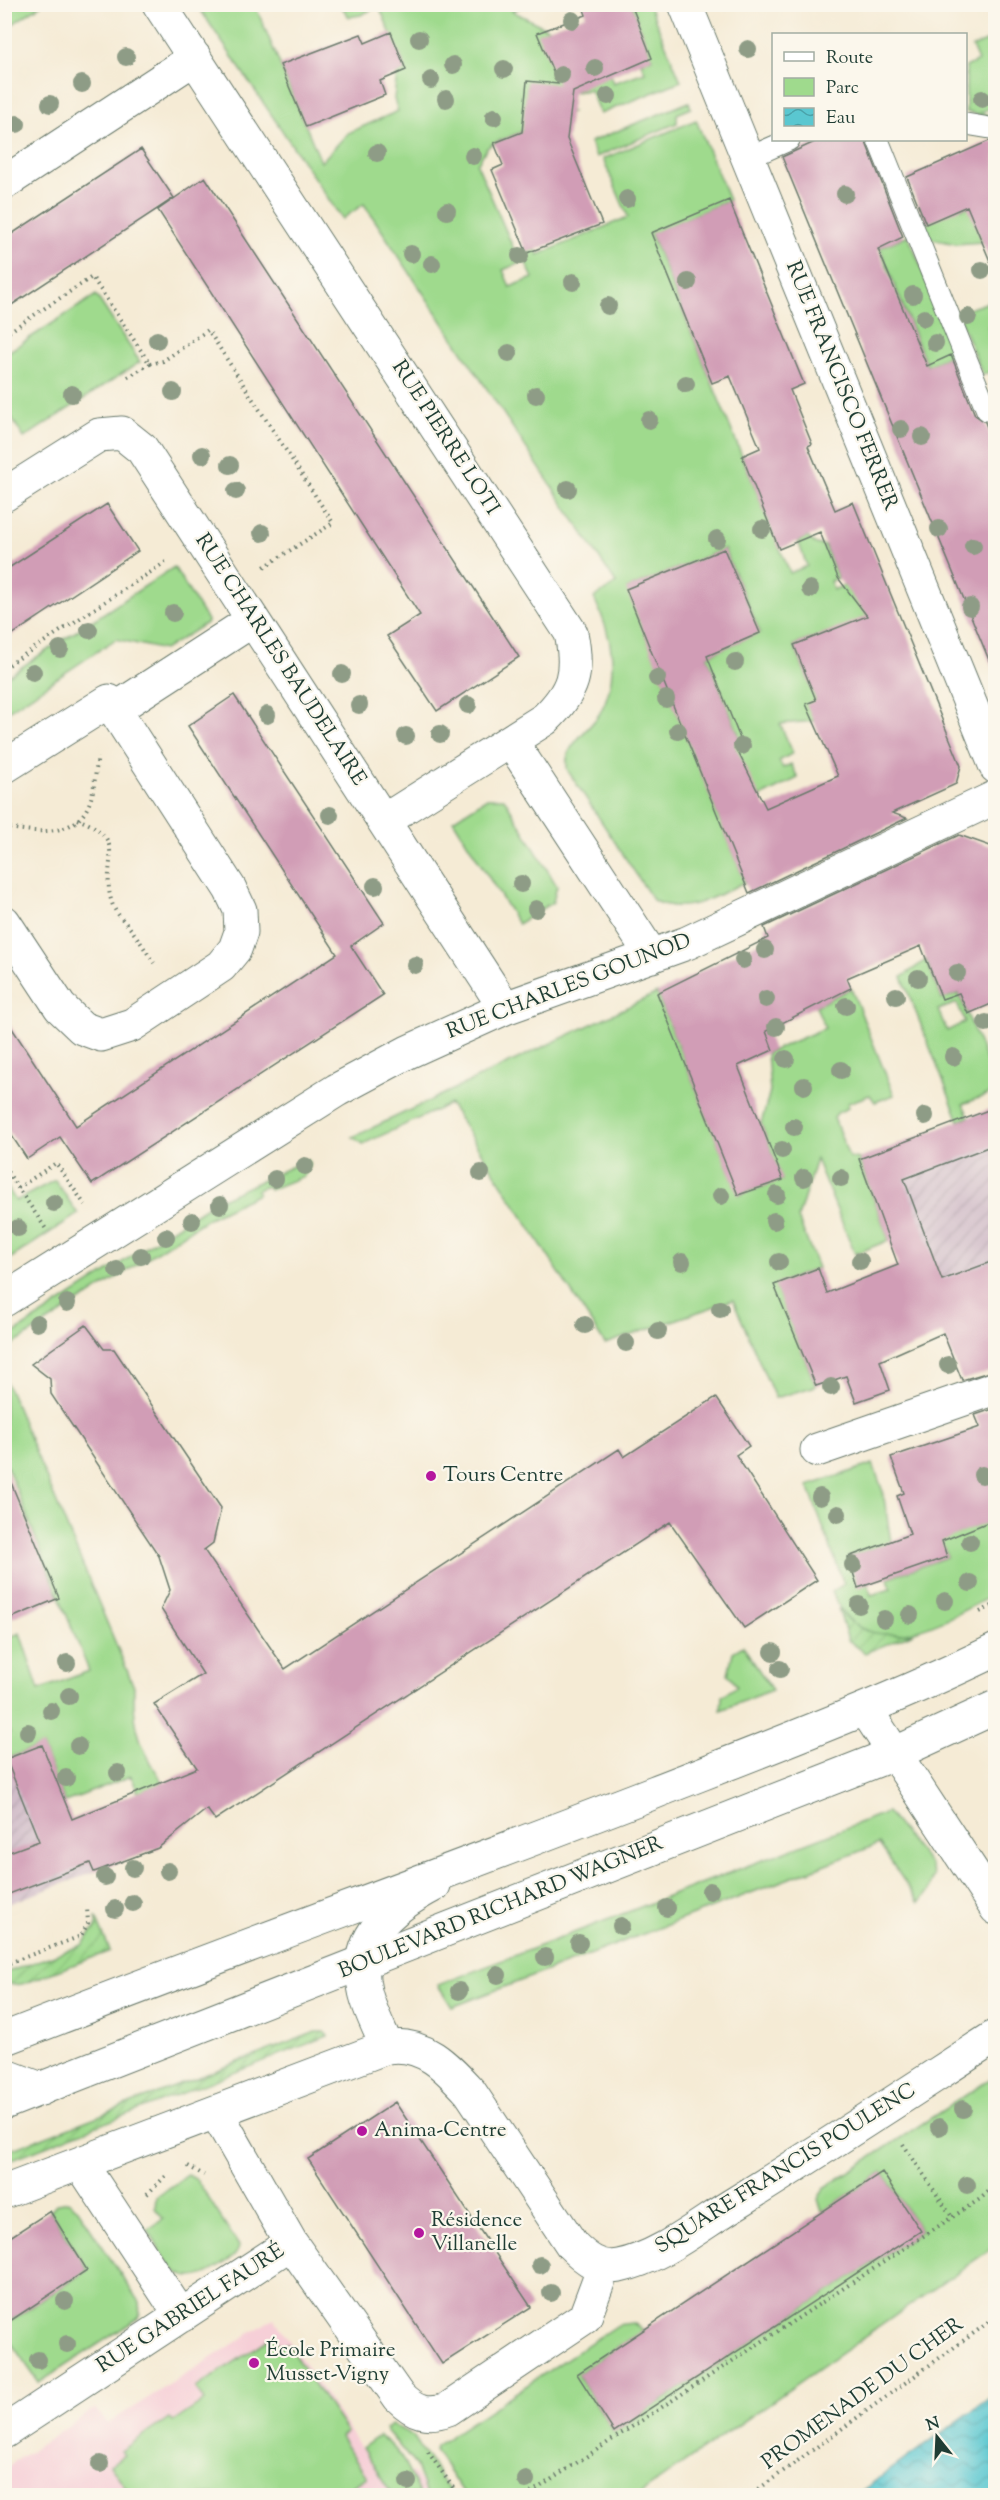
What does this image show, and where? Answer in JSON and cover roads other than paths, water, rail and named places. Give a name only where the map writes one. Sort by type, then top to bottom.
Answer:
[{"type":"street","name":"RUE PIERRE LOTI","points":[[159,4],[571,633],[575,653],[575,673],[561,704],[546,719],[385,820]]},
{"type":"street","name":"RUE FRANCISCO FERRER","points":[[685,4],[996,767]]},
{"type":"street","points":[[4,183],[195,58]]},
{"type":"street","name":"RUE CHARLES BAUDELAIRE","points":[[4,495],[99,435],[122,433],[142,449],[505,1008]]},
{"type":"street","points":[[4,767],[112,706],[253,620]]},
{"type":"street","points":[[4,922],[60,1007],[82,1028],[101,1035],[117,1031],[176,996],[221,966],[235,949],[241,932],[240,910],[230,890],[112,706]]},
{"type":"street","points":[[512,741],[652,956]]},
{"type":"street","name":"RUE CHARLES GOUNOD","points":[[4,1300],[337,1090],[455,1028],[687,943],[996,797]]},
{"type":"street","points":[[817,1450],[996,1388]]},
{"type":"street","points":[[4,2038],[483,1859],[866,1710],[996,1650]]},
{"type":"street","name":"BOULEVARD RICHARD WAGNER","points":[[4,2103],[896,1753],[996,1707]]},
{"type":"street","points":[[866,1710],[996,1908]]},
{"type":"street","points":[[387,2047],[365,1992],[362,1964],[368,1942],[376,1926],[405,1900],[483,1859]]},
{"type":"street","name":"SQUARE FRANCIS POULENC","points":[[604,2266],[619,2266],[665,2247],[996,2036]]},
{"type":"street","points":[[4,2192],[387,2047],[407,2045],[420,2049],[453,2073],[470,2092],[572,2245],[587,2259],[604,2266]]},
{"type":"street","points":[[4,2075],[41,2089]]},
{"type":"street","points":[[216,2112],[291,2243]]},
{"type":"street","points":[[81,2164],[181,2316]]},
{"type":"street","name":"RUE GABRIEL FAURÉ","points":[[4,2432],[291,2243],[399,2397],[408,2407],[423,2414],[437,2414],[448,2409],[585,2317],[604,2266]]},
{"type":"lane","points":[[967,124],[996,129]]},
{"type":"lane","points":[[748,158],[787,141]]},
{"type":"lane","points":[[878,141],[987,410]]},
{"type":"water","points":[[995,2394],[995,2495],[856,2495]]},
{"type":"place","name":"Tours Centre","points":[[431,1476]]},
{"type":"place","name":"Anima-Centre","points":[[362,2131]]},
{"type":"place","name":"Résidence Villanelle","points":[[419,2233]]},
{"type":"place","name":"École Primaire Musset-Vigny","points":[[254,2363]]}]
